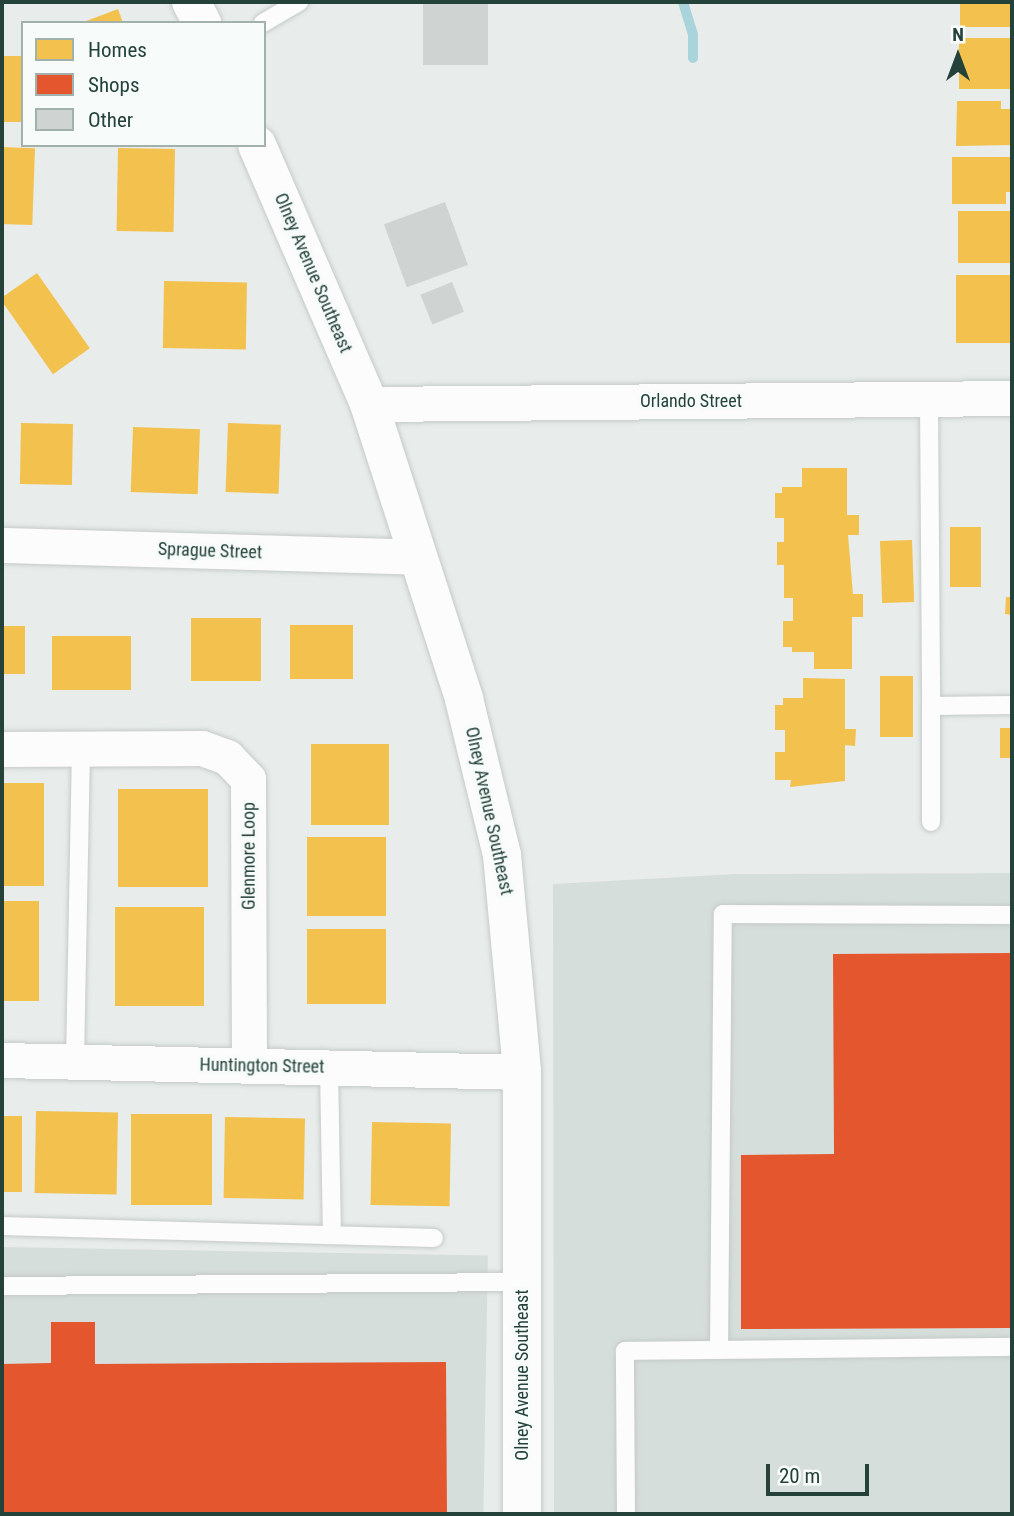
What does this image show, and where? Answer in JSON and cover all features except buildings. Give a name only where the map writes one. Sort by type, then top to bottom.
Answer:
[{"type":"main road","points":[[191,2],[201,21]]},
{"type":"main road","name":"Olney Avenue Southeast","points":[[258,147],[369,404],[481,756],[502,855],[522,1072],[522,1514]]},
{"type":"street","name":"Orlando Street","points":[[369,404],[1012,398]]},
{"type":"street","name":"Sprague Street","points":[[2,545],[419,557]]},
{"type":"street","name":"Glenmore Loop","points":[[2,749],[202,748],[227,757],[248,779],[249,1065]]},
{"type":"street","name":"Huntington Street","points":[[2,1060],[522,1072]]},
{"type":"lane","points":[[266,21],[299,2]]},
{"type":"lane","points":[[929,399],[931,822]]},
{"type":"lane","points":[[931,706],[1012,705]]},
{"type":"lane","points":[[75,1061],[80,748]]},
{"type":"lane","points":[[719,1349],[723,914],[1012,915]]},
{"type":"lane","points":[[329,1067],[332,1235]]},
{"type":"lane","points":[[2,1226],[434,1238]]},
{"type":"lane","points":[[2,1286],[522,1282]]},
{"type":"lane","points":[[626,1514],[625,1351],[1012,1348]]},
{"type":"shaded area","points":[[1012,873],[1012,1514],[554,1514],[553,884],[736,874]]},
{"type":"shaded area","points":[[2,1247],[488,1255],[483,1514],[2,1514]]},
{"type":"waterway","points":[[683,2],[693,35],[693,58]]}]
